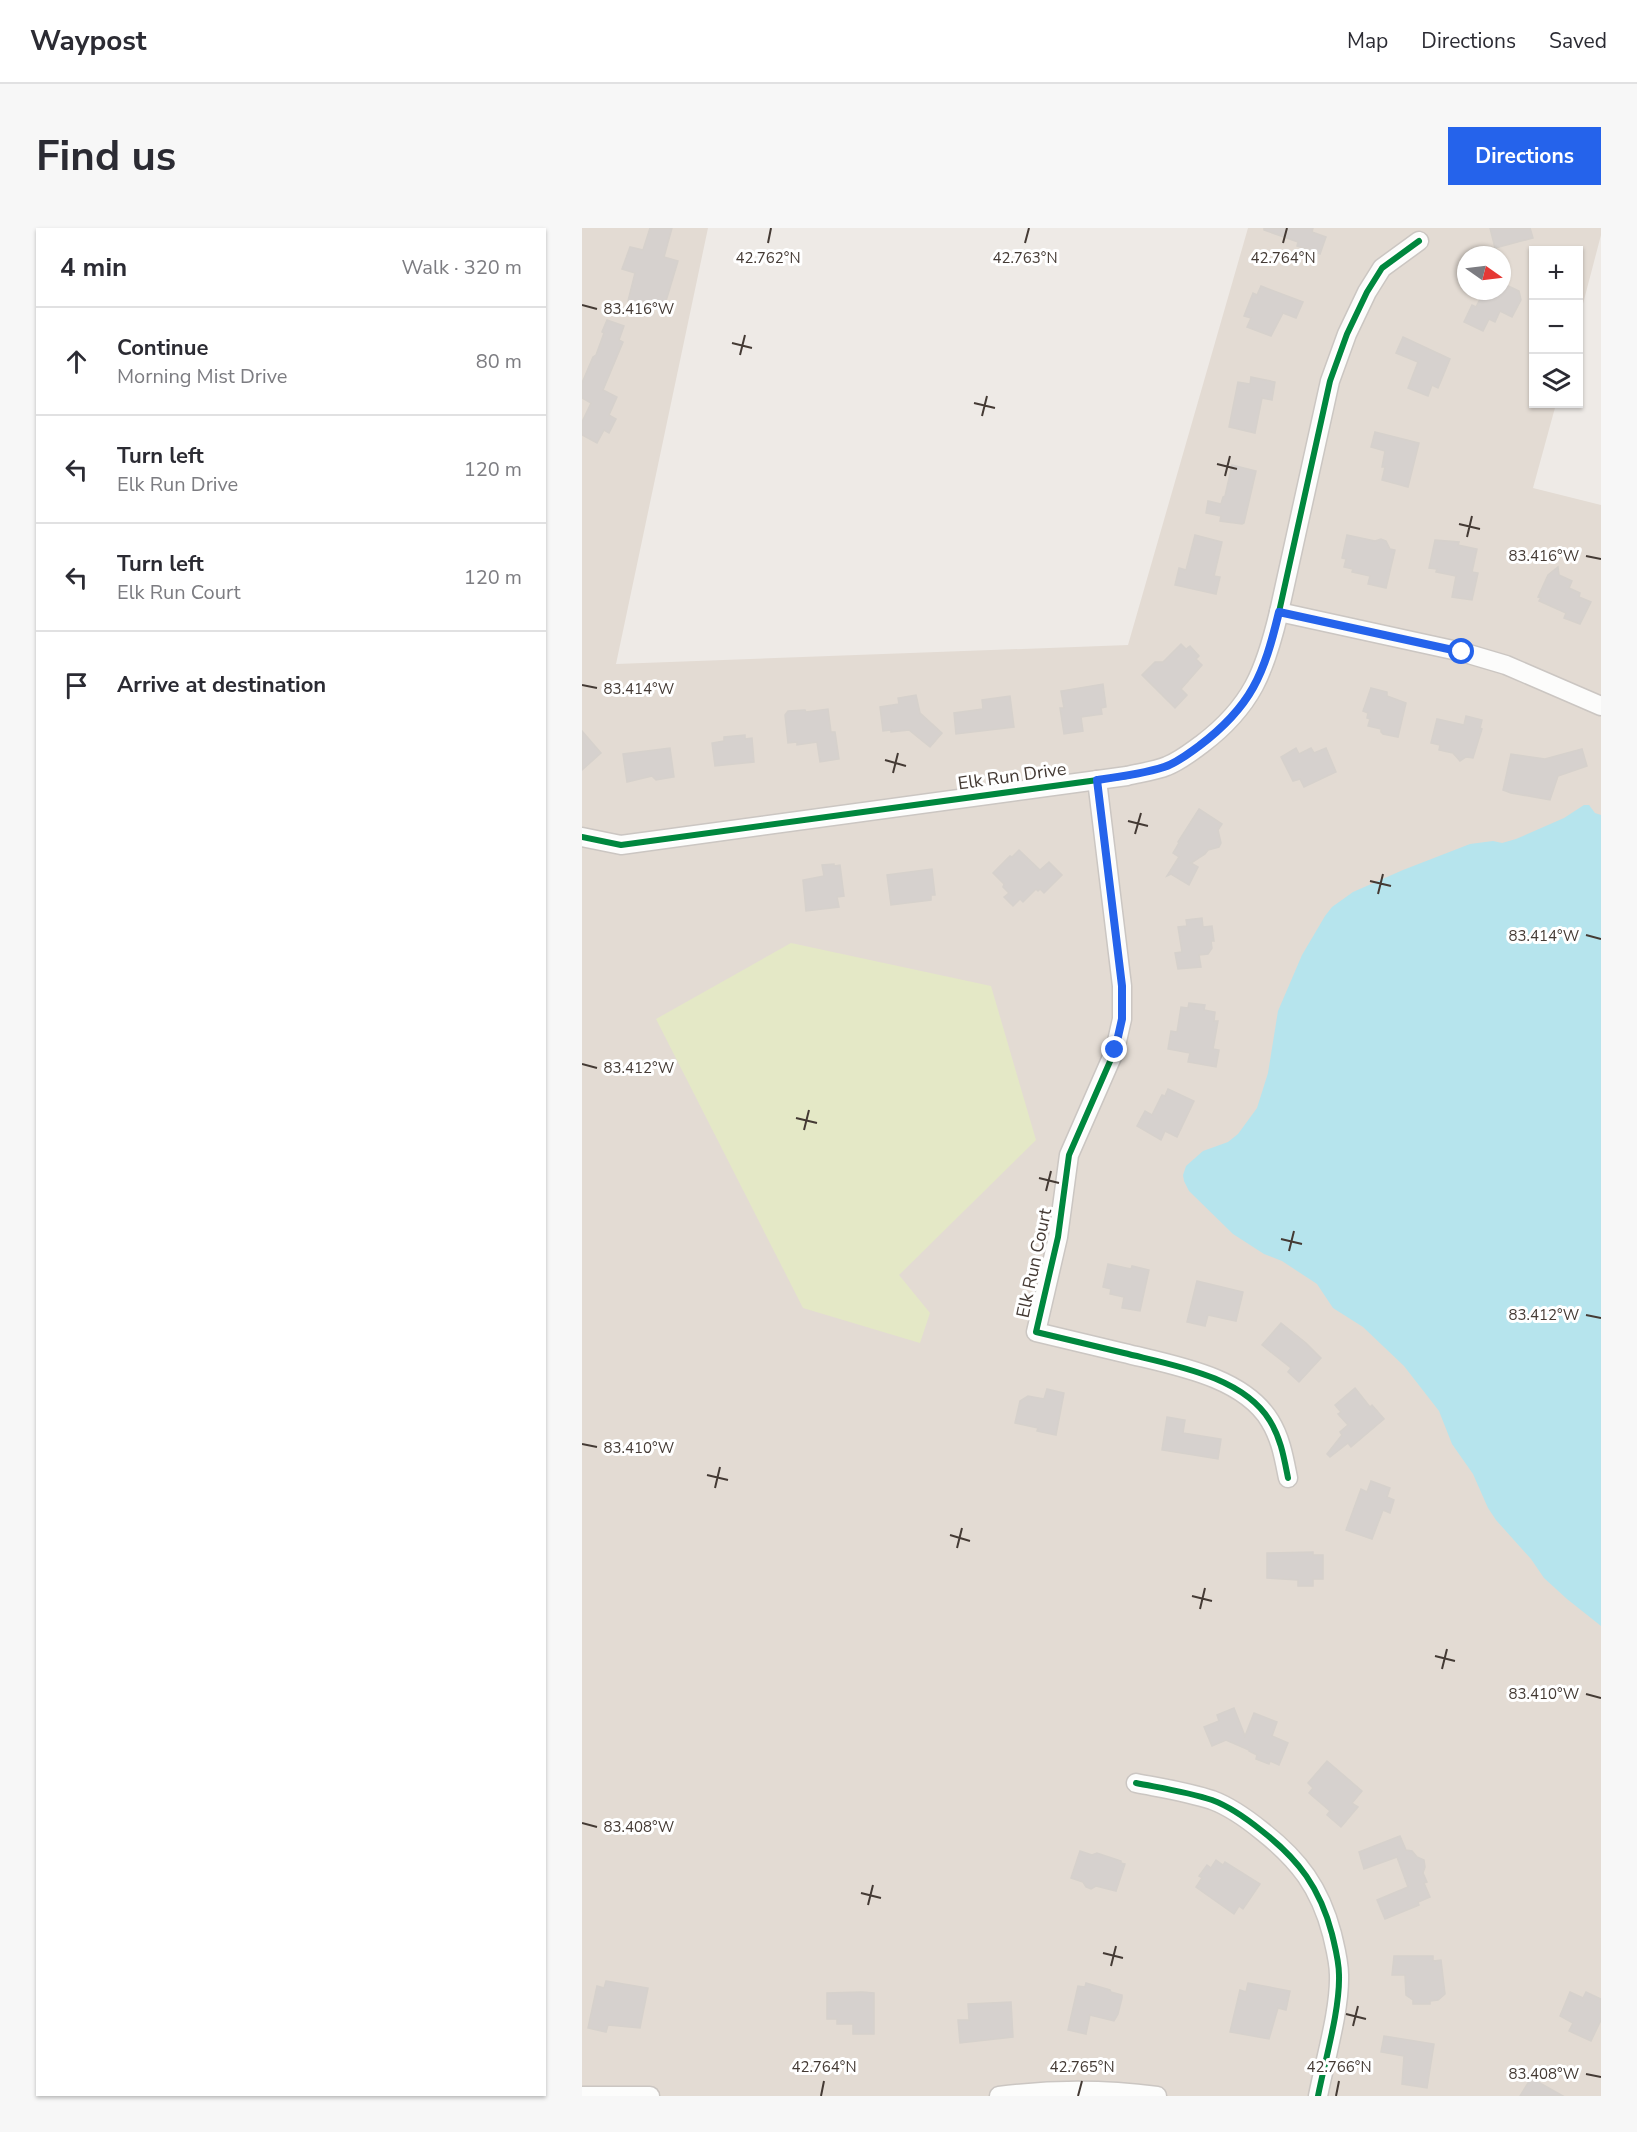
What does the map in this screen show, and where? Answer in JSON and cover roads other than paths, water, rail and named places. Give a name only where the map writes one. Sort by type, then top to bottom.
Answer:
[{"type":"street","name":"Elk Run Drive","points":[[582,837],[621,845],[1126,776],[1166,766],[1186,756],[1238,713],[1254,688],[1273,639],[1330,381],[1340,353],[1367,292],[1382,268],[1419,241]]},
{"type":"street","points":[[1279,612],[1462,652],[1506,665],[1601,706]]},
{"type":"street","name":"Elk Run Court","points":[[1097,780],[1122,986],[1122,1019],[1115,1050],[1069,1155],[1058,1237],[1036,1332],[1188,1369],[1218,1380],[1247,1397],[1269,1419],[1281,1443],[1288,1478]]},
{"type":"street","points":[[1136,1783],[1197,1796],[1241,1814],[1284,1848],[1309,1877],[1326,1911],[1339,1974],[1337,1998],[1318,2096]]},
{"type":"street","points":[[999,2096],[1041,2091],[1089,2090],[1157,2096]]},
{"type":"street","points":[[582,2096],[651,2096]]},
{"type":"water","points":[[1584,805],[1589,805],[1595,813],[1601,815],[1601,1626],[1544,1578],[1531,1559],[1496,1520],[1473,1474],[1452,1444],[1439,1411],[1404,1366],[1363,1327],[1333,1308],[1317,1284],[1282,1261],[1264,1254],[1233,1234],[1189,1191],[1183,1175],[1186,1166],[1203,1151],[1228,1142],[1238,1134],[1257,1108],[1268,1073],[1278,1011],[1302,955],[1332,907],[1353,892],[1403,870],[1470,844],[1493,841],[1502,843],[1516,839],[1564,818]]}]
